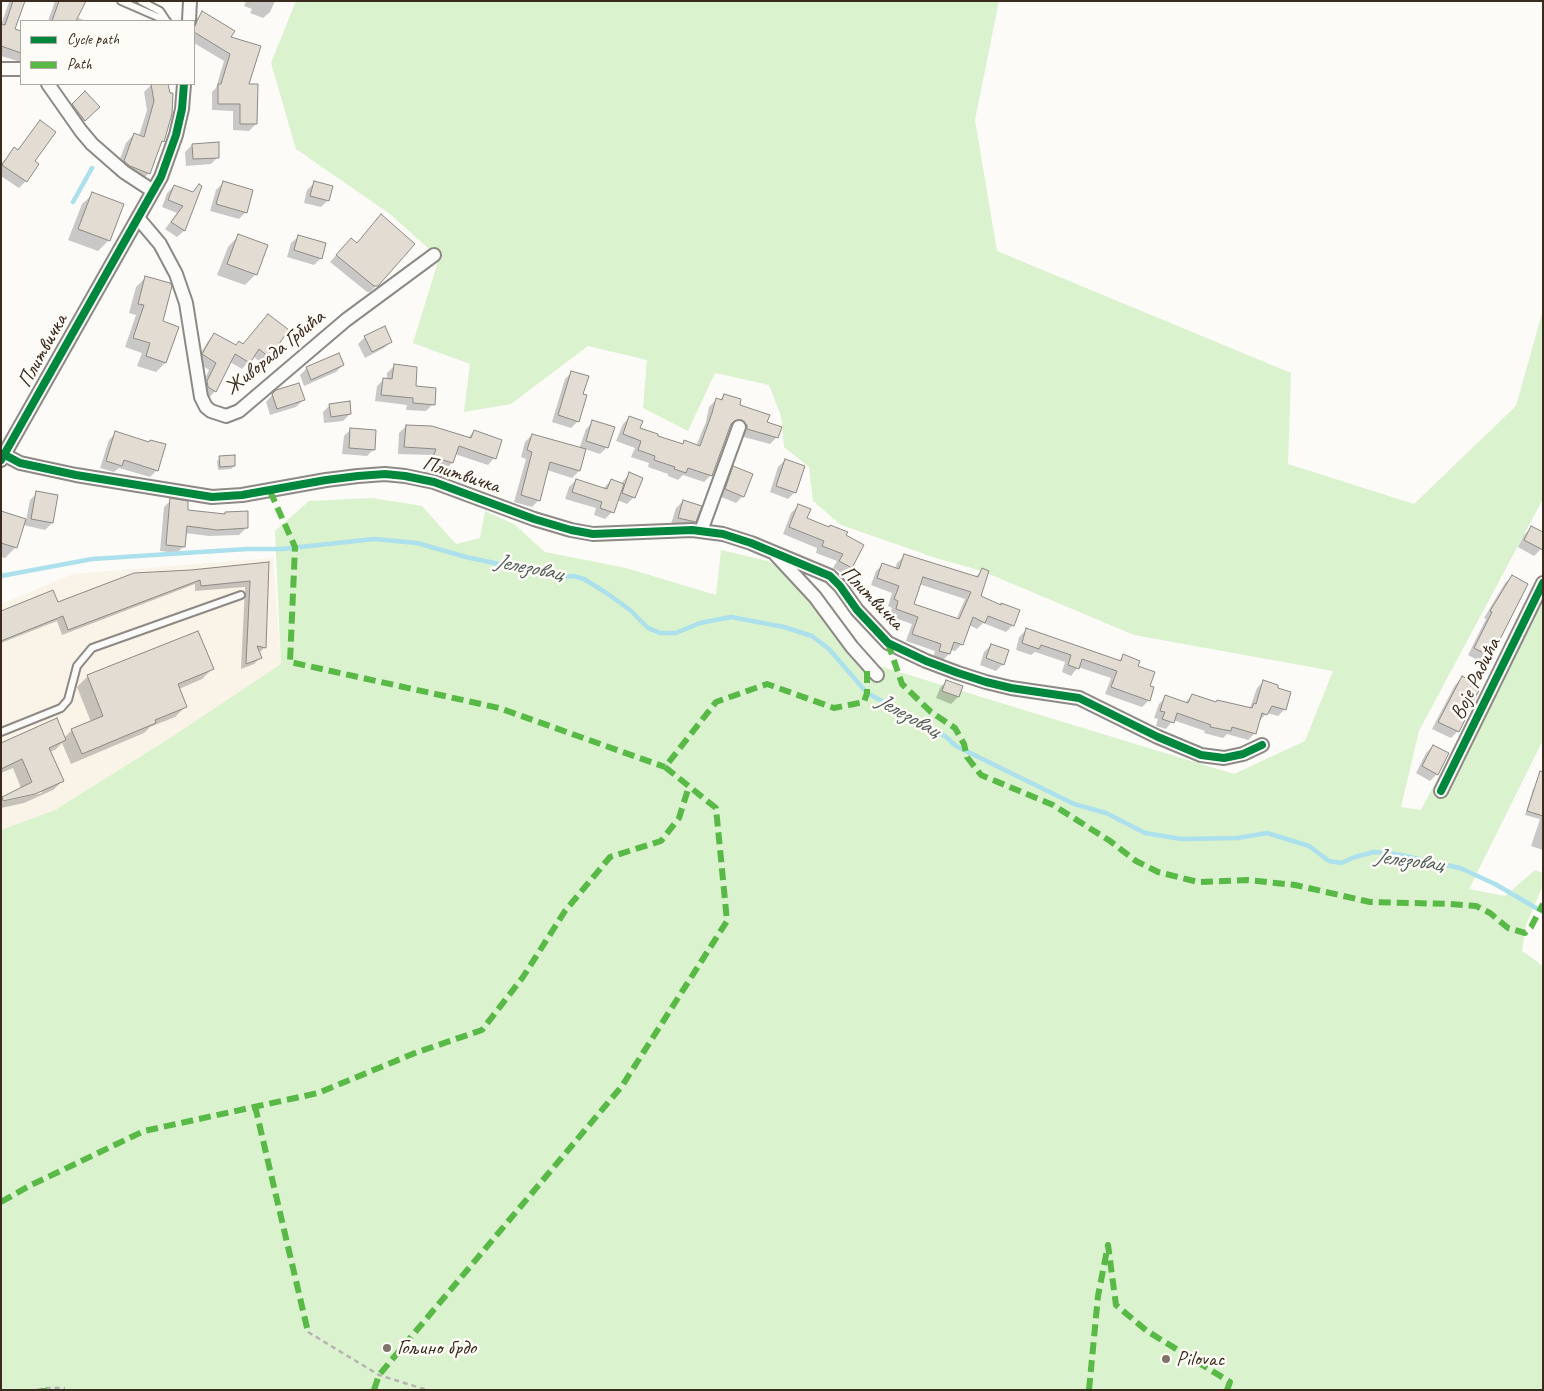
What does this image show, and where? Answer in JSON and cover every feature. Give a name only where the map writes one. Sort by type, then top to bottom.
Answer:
[{"type":"street","points":[[189,20],[190,1]]},
{"type":"street","points":[[1,69],[20,69]]},
{"type":"street","points":[[49,85],[92,144],[124,172],[153,191]]},
{"type":"street","name":"Плитвичка","points":[[184,85],[182,109],[176,135],[166,164],[153,191],[3,458],[20,464],[212,497],[242,495],[358,476],[385,474],[405,476],[434,482],[534,519],[585,533],[701,531],[737,537],[830,576],[840,586],[862,616],[888,643],[926,661],[994,684],[1079,698],[1158,737],[1201,755],[1224,758],[1243,754],[1262,745]]},
{"type":"street","name":"Живорада Грбића","points":[[138,218],[160,244],[176,274],[186,303],[200,397],[211,411],[226,416],[239,411],[346,320],[434,255]]},
{"type":"street","points":[[701,531],[739,427]]},
{"type":"street","points":[[773,552],[814,597],[852,647],[877,675]]},
{"type":"street","name":"Воје Радића","points":[[1441,790],[1543,584]]},
{"type":"lane","points":[[121,1],[165,20]]},
{"type":"lane","points":[[141,1],[160,11],[166,20]]},
{"type":"lane","points":[[1,732],[61,708],[68,700],[77,666],[92,648],[241,595]]},
{"type":"path","points":[[308,1332],[379,1375],[428,1390]]},
{"type":"path","points":[[37,1390],[65,1388]]},
{"type":"shaded area","points":[[273,558],[281,664],[170,738],[55,810],[1,830],[1,604],[73,574]]},
{"type":"green space","points":[[296,1],[999,1],[975,120],[997,251],[1291,373],[1288,464],[1414,504],[1516,406],[1543,310],[1543,499],[1419,731],[1401,807],[1421,810],[1543,579],[1543,740],[1469,889],[1505,896],[1535,870],[1543,873],[1543,885],[1526,925],[1522,951],[1543,966],[1543,1390],[1,1390],[1,830],[55,810],[170,738],[281,664],[275,531],[309,501],[372,498],[422,506],[456,544],[480,538],[485,511],[514,524],[545,552],[626,568],[716,595],[721,550],[768,561],[818,592],[873,664],[1234,774],[1305,741],[1333,671],[1134,635],[982,571],[936,558],[841,525],[813,501],[809,467],[784,447],[781,416],[769,385],[715,373],[688,431],[643,408],[647,360],[588,346],[511,404],[464,412],[470,364],[413,343],[439,258],[390,214],[296,149],[271,63]]},
{"type":"building","points":[[13,1],[25,1],[15,29],[20,31],[20,53],[1,46],[1,24],[5,25]]},
{"type":"building","points":[[59,1],[86,1],[76,20],[52,20]]},
{"type":"building","points":[[202,11],[235,31],[231,37],[261,46],[249,84],[258,84],[257,124],[240,124],[240,104],[218,104],[218,84],[221,84],[230,54],[195,33],[195,25]]},
{"type":"building","points":[[151,85],[168,85],[170,93],[173,93],[172,114],[164,142],[162,141],[150,174],[130,166],[124,161],[134,133],[144,137],[154,101]]},
{"type":"building","points":[[85,91],[100,107],[85,121],[72,104]]},
{"type":"building","points":[[40,120],[56,132],[35,161],[39,164],[27,182],[2,165],[14,147],[18,150]]},
{"type":"building","points":[[219,142],[219,158],[193,159],[192,144]]},
{"type":"building","points":[[223,181],[253,190],[247,213],[216,204]]},
{"type":"building","points":[[314,181],[333,186],[329,201],[310,196]]},
{"type":"building","points":[[199,184],[202,186],[185,231],[171,222],[183,206],[168,200],[174,185],[193,192]]},
{"type":"building","points":[[92,192],[124,204],[110,241],[78,229]]},
{"type":"building","points":[[381,214],[415,244],[378,286],[374,286],[336,255],[351,238],[357,243]]},
{"type":"building","points":[[238,234],[268,245],[257,275],[227,264]]},
{"type":"building","points":[[298,235],[326,243],[322,259],[294,250]]},
{"type":"building","points":[[145,276],[170,283],[172,286],[163,321],[179,327],[166,363],[146,356],[150,343],[133,338],[144,305],[138,304]]},
{"type":"building","points":[[268,314],[289,330],[269,357],[259,349],[250,363],[235,354],[216,392],[208,387],[207,381],[216,363],[202,354],[214,333],[236,345],[239,341],[243,344]]},
{"type":"building","points":[[385,326],[392,342],[372,352],[364,336]]},
{"type":"building","points":[[339,353],[344,365],[311,380],[306,367]]},
{"type":"building","points":[[394,364],[417,367],[416,386],[436,388],[435,405],[413,403],[413,398],[381,395],[383,378],[392,379]]},
{"type":"building","points":[[571,371],[589,376],[583,394],[587,395],[579,422],[558,415]]},
{"type":"building","points":[[299,383],[305,400],[277,409],[272,394],[276,390]]},
{"type":"building","points":[[724,394],[741,399],[740,405],[770,415],[767,422],[782,427],[778,438],[747,429],[747,425],[742,420],[734,421],[731,424],[712,476],[688,468],[686,473],[654,460],[655,456],[638,450],[641,441],[623,434],[629,416],[643,421],[640,428],[658,434],[658,436],[683,444],[684,440],[700,446],[716,398],[722,400]]},
{"type":"building","points":[[350,401],[351,414],[331,417],[329,404]]},
{"type":"building","points":[[592,420],[615,427],[608,448],[586,441]]},
{"type":"building","points":[[406,425],[432,426],[471,438],[474,430],[502,440],[496,459],[459,446],[453,463],[433,457],[436,449],[404,447]]},
{"type":"building","points":[[350,428],[376,430],[375,450],[349,448]]},
{"type":"building","points":[[115,431],[149,442],[150,440],[166,444],[158,471],[124,460],[122,466],[106,461]]},
{"type":"building","points":[[532,434],[586,449],[580,471],[550,462],[540,501],[521,495],[532,452],[527,450]]},
{"type":"building","points":[[235,455],[235,466],[220,467],[219,456]]},
{"type":"building","points":[[785,459],[805,466],[796,493],[776,486]]},
{"type":"building","points":[[733,466],[753,474],[744,497],[725,489]]},
{"type":"building","points":[[629,472],[643,478],[635,498],[622,493]]},
{"type":"building","points":[[576,479],[607,489],[611,479],[624,484],[614,513],[600,508],[602,502],[572,492]]},
{"type":"building","points":[[36,491],[58,495],[53,523],[31,519]]},
{"type":"building","points":[[170,498],[188,501],[188,510],[225,514],[225,512],[248,511],[248,528],[217,530],[187,526],[185,547],[166,545]]},
{"type":"building","points":[[683,500],[702,506],[696,522],[678,518]]},
{"type":"building","points":[[798,504],[811,509],[807,518],[848,532],[846,535],[864,545],[852,568],[839,561],[843,554],[822,546],[824,541],[789,527]]},
{"type":"building","points":[[1,511],[26,519],[17,548],[1,543]]},
{"type":"building","points":[[1531,526],[1543,532],[1543,550],[1524,540]]},
{"type":"building","points":[[904,554],[978,577],[982,568],[989,571],[981,596],[1001,605],[1001,603],[1020,610],[1014,626],[988,616],[985,623],[973,617],[963,645],[954,642],[950,654],[939,651],[941,644],[912,634],[918,617],[896,609],[898,601],[894,599],[899,586],[877,578],[882,563],[899,569]],"holes":[[[923,577],[971,592],[959,619],[914,604]]]},
{"type":"building","points":[[269,562],[266,648],[257,646],[262,658],[246,664],[250,581],[201,586],[200,580],[68,630],[63,616],[1,641],[1,611],[53,590],[58,602],[134,573],[191,570]]},
{"type":"building","points":[[1512,575],[1528,584],[1491,657],[1474,648],[1492,612],[1490,611]]},
{"type":"building","points":[[1026,628],[1121,661],[1123,654],[1140,661],[1138,666],[1155,672],[1150,686],[1154,687],[1150,701],[1111,687],[1117,671],[1082,659],[1079,669],[1068,665],[1071,655],[1041,645],[1039,649],[1022,643]]},
{"type":"building","points":[[198,631],[214,669],[178,684],[187,707],[155,720],[156,723],[82,754],[71,729],[103,716],[87,675]]},
{"type":"building","points":[[991,644],[1009,650],[1004,665],[986,658]]},
{"type":"building","points":[[1462,676],[1481,687],[1463,719],[1465,720],[1459,732],[1438,722]]},
{"type":"building","points":[[946,680],[963,686],[959,697],[942,691]]},
{"type":"building","points":[[1263,680],[1291,692],[1286,710],[1272,706],[1267,715],[1262,713],[1256,734],[1232,727],[1231,731],[1210,727],[1211,725],[1177,713],[1174,723],[1162,719],[1165,712],[1160,711],[1165,695],[1188,703],[1192,694],[1216,702],[1217,700],[1252,708],[1254,703],[1256,704]]},
{"type":"building","points":[[57,718],[66,740],[49,748],[64,781],[35,794],[3,801],[2,797],[32,782],[22,759],[1,769],[1,743]]},
{"type":"building","points":[[1433,745],[1449,753],[1438,775],[1422,766]]},
{"type":"building","points":[[1540,771],[1543,772],[1543,816],[1527,811]]},
{"type":"waterway","points":[[73,202],[92,168]]},
{"type":"waterway","name":"Јелезовац","points":[[1,576],[92,559],[247,549],[282,549],[374,539],[417,543],[466,557],[560,577],[573,576],[584,579],[608,594],[630,610],[648,628],[660,633],[676,633],[700,623],[731,617],[784,627],[812,636],[829,649],[867,693],[886,703],[898,715],[945,736],[956,746],[1074,804],[1106,813],[1145,833],[1181,839],[1237,838],[1267,833],[1309,846],[1329,861],[1341,863],[1374,852],[1396,854],[1460,868],[1495,884],[1543,912]]},
{"type":"marked path","points":[[270,491],[295,547],[290,662],[499,708],[665,767]]},
{"type":"marked path","points":[[888,643],[902,684],[931,712],[955,728],[964,744],[967,757],[981,775],[1053,805],[1110,841],[1136,861],[1158,872],[1198,882],[1247,880],[1295,885],[1370,902],[1476,906],[1490,913],[1508,928],[1525,933],[1531,927],[1543,904]]},
{"type":"marked path","points":[[374,1390],[379,1375],[622,1086],[727,921],[716,808],[665,767],[716,702],[767,684],[834,708],[864,702],[867,693],[867,665]]},
{"type":"marked path","points":[[1,1202],[29,1186],[144,1131],[318,1093],[415,1053],[482,1030],[523,977],[565,911],[610,857],[661,841],[679,818],[689,786]]},
{"type":"marked path","points":[[255,1106],[308,1332]]},
{"type":"marked path","points":[[1089,1390],[1098,1296],[1108,1245],[1116,1305],[1147,1331],[1230,1382],[1227,1390]]},
{"type":"cycle path","points":[[1,460],[161,177],[176,135],[182,109],[184,85]]},
{"type":"cycle path","points":[[5,455],[20,463],[76,475],[212,497],[242,495],[358,476],[385,474],[405,476],[434,482],[534,519],[571,530],[593,534],[692,530],[723,534],[751,543],[830,576],[840,586],[857,610],[888,643],[926,661],[986,682],[1011,688],[1079,698],[1158,737],[1201,755],[1224,758],[1243,754],[1262,745]]},
{"type":"cycle path","points":[[1441,791],[1543,583]]},
{"type":"place","name":"Гољино брдо","points":[[387,1348]]},
{"type":"place","name":"Pilovac","points":[[1166,1359]]}]
